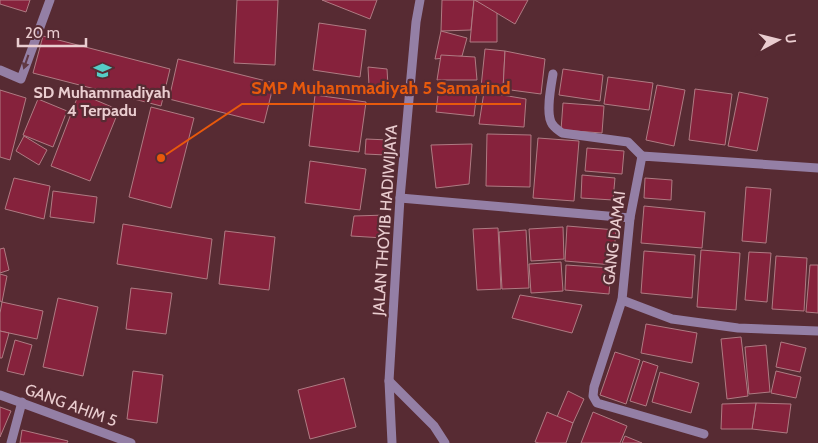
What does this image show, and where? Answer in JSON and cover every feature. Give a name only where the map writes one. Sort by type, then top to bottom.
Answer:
[{"type":"street","points":[[0,70],[21,79],[50,0]]},
{"type":"street","name":"JALAN THOYIB HADIWIJAYA","points":[[392,443],[389,381],[400,198],[416,22],[420,0]]},
{"type":"street","points":[[552,74],[549,113],[551,122],[562,133],[628,142],[642,156],[818,168]]},
{"type":"street","name":"GANG DAMAI","points":[[642,156],[630,218],[622,300],[672,319],[738,328],[818,330]]},
{"type":"street","points":[[400,198],[630,218]]},
{"type":"street","points":[[622,300],[594,387],[593,396],[597,403],[704,434]]},
{"type":"street","points":[[389,381],[434,426],[445,443]]},
{"type":"street","name":"GANG AHIM 5","points":[[0,395],[131,443]]},
{"type":"street","points":[[11,443],[22,402]]},
{"type":"building","points":[[0,0],[30,0],[26,12],[0,4]]},
{"type":"building","points":[[237,0],[278,0],[275,65],[234,63]]},
{"type":"building","points":[[322,0],[377,0],[370,19]]},
{"type":"building","points":[[442,0],[474,0],[471,30],[441,31]]},
{"type":"building","points":[[474,0],[497,10],[497,42],[470,42]]},
{"type":"building","points":[[475,0],[528,0],[515,24]]},
{"type":"building","points":[[319,23],[366,30],[360,77],[313,70]]},
{"type":"building","points":[[441,31],[467,38],[462,56],[435,59]]},
{"type":"building","name":"SD Muhammadiyah 4 Terpadu","points":[[43,36],[170,69],[161,106],[33,73]]},
{"type":"building","points":[[485,49],[505,51],[503,89],[481,87]]},
{"type":"building","points":[[505,51],[545,59],[541,94],[503,89]]},
{"type":"building","points":[[441,55],[475,57],[477,80],[437,80]]},
{"type":"building","name":"SD Muhammadiyah 4 Terpadu","points":[[178,59],[274,83],[264,123],[169,99]]},
{"type":"building","points":[[368,67],[387,69],[388,86],[369,85]]},
{"type":"building","points":[[563,69],[603,75],[600,101],[559,95]]},
{"type":"building","points":[[608,77],[653,83],[649,110],[604,104]]},
{"type":"building","points":[[657,85],[685,90],[674,146],[646,140]]},
{"type":"building","points":[[439,87],[477,91],[474,116],[436,112]]},
{"type":"building","points":[[695,89],[732,94],[725,145],[689,140]]},
{"type":"building","points":[[0,90],[26,98],[10,160],[0,157]]},
{"type":"building","points":[[484,92],[526,99],[524,127],[479,124]]},
{"type":"building","points":[[739,92],[768,98],[757,151],[728,146]]},
{"type":"building","points":[[79,93],[119,110],[90,181],[51,166]]},
{"type":"building","points":[[315,95],[366,102],[359,152],[309,146]]},
{"type":"building","points":[[38,99],[67,111],[53,147],[23,135]]},
{"type":"building","points":[[563,103],[604,106],[602,133],[561,130]]},
{"type":"building","points":[[151,107],[194,118],[171,208],[129,197]]},
{"type":"building","points":[[487,134],[531,135],[530,187],[486,186]]},
{"type":"building","points":[[24,136],[47,150],[39,165],[16,151]]},
{"type":"building","points":[[538,138],[579,141],[574,201],[533,198]]},
{"type":"building","points":[[366,139],[389,140],[386,155],[365,154]]},
{"type":"building","points":[[472,144],[469,184],[436,188],[431,145]]},
{"type":"building","points":[[587,148],[624,151],[622,174],[585,171]]},
{"type":"building","points":[[310,161],[366,169],[360,210],[305,203]]},
{"type":"building","points":[[582,175],[615,178],[613,200],[581,198]]},
{"type":"building","points":[[14,178],[50,186],[44,219],[5,209]]},
{"type":"building","points":[[645,178],[672,180],[671,200],[644,198]]},
{"type":"building","points":[[746,187],[771,189],[766,243],[742,241]]},
{"type":"building","points":[[53,191],[97,197],[94,223],[50,217]]},
{"type":"building","points":[[644,206],[705,212],[702,248],[641,243]]},
{"type":"building","points":[[387,215],[384,238],[351,236],[354,216]]},
{"type":"building","points":[[123,224],[212,239],[207,279],[117,264]]},
{"type":"building","points":[[567,226],[616,230],[613,265],[565,261]]},
{"type":"building","points":[[563,227],[564,259],[531,261],[529,229]]},
{"type":"building","points":[[498,228],[501,289],[477,290],[473,229]]},
{"type":"building","points":[[526,230],[529,288],[502,289],[499,232]]},
{"type":"building","points":[[225,231],[275,237],[269,290],[219,284]]},
{"type":"building","points":[[4,248],[9,270],[0,273],[0,249]]},
{"type":"building","points":[[701,250],[740,253],[736,310],[697,307]]},
{"type":"building","points":[[644,251],[695,255],[692,298],[641,293]]},
{"type":"building","points":[[749,252],[771,253],[767,302],[745,300]]},
{"type":"building","points":[[776,256],[807,258],[804,311],[772,309]]},
{"type":"building","points":[[561,262],[563,291],[531,293],[529,264]]},
{"type":"building","points":[[566,265],[611,268],[609,294],[565,290]]},
{"type":"building","points":[[810,265],[818,265],[818,313],[806,312]]},
{"type":"building","points":[[0,274],[7,276],[2,302],[0,301]]},
{"type":"building","points":[[131,288],[172,293],[166,334],[126,329]]},
{"type":"building","points":[[520,295],[582,305],[572,333],[512,318]]},
{"type":"building","points":[[58,298],[98,307],[83,376],[43,367]]},
{"type":"building","points":[[2,302],[43,311],[37,339],[0,331]]},
{"type":"building","points":[[646,324],[697,333],[692,363],[641,353]]},
{"type":"building","points":[[0,331],[9,333],[2,358],[0,358]]},
{"type":"building","points":[[741,337],[748,396],[727,399],[721,339]]},
{"type":"building","points":[[15,340],[32,345],[24,375],[7,371]]},
{"type":"building","points":[[781,342],[806,348],[800,372],[776,367]]},
{"type":"building","points":[[766,345],[770,392],[749,394],[745,347]]},
{"type":"building","points":[[615,352],[640,360],[626,404],[600,395]]},
{"type":"building","points":[[643,361],[658,366],[646,406],[630,401]]},
{"type":"building","points":[[133,371],[163,375],[157,423],[127,419]]},
{"type":"building","points":[[776,371],[801,377],[796,398],[771,393]]},
{"type":"building","points":[[660,372],[699,383],[691,413],[652,402]]},
{"type":"building","points":[[344,378],[356,427],[310,439],[298,390]]},
{"type":"building","points":[[568,391],[584,399],[573,423],[557,417]]},
{"type":"building","points":[[756,403],[791,404],[787,433],[752,429]]},
{"type":"building","points":[[756,403],[752,429],[721,429],[722,404]]},
{"type":"building","points":[[0,407],[11,411],[0,437]]},
{"type":"building","points":[[547,412],[573,423],[566,443],[535,442]]},
{"type":"building","points":[[593,412],[627,426],[620,443],[581,443]]},
{"type":"building","points":[[22,430],[68,441],[67,443],[20,443]]},
{"type":"building","points":[[625,436],[642,443],[622,443]]},
{"type":"place","name":"SD Muhammadiyah 4 Terpadu","points":[[102,71]]},
{"type":"place","name":"SMP Muhammadiyah 5 Samarind","points":[[161,158]]}]
